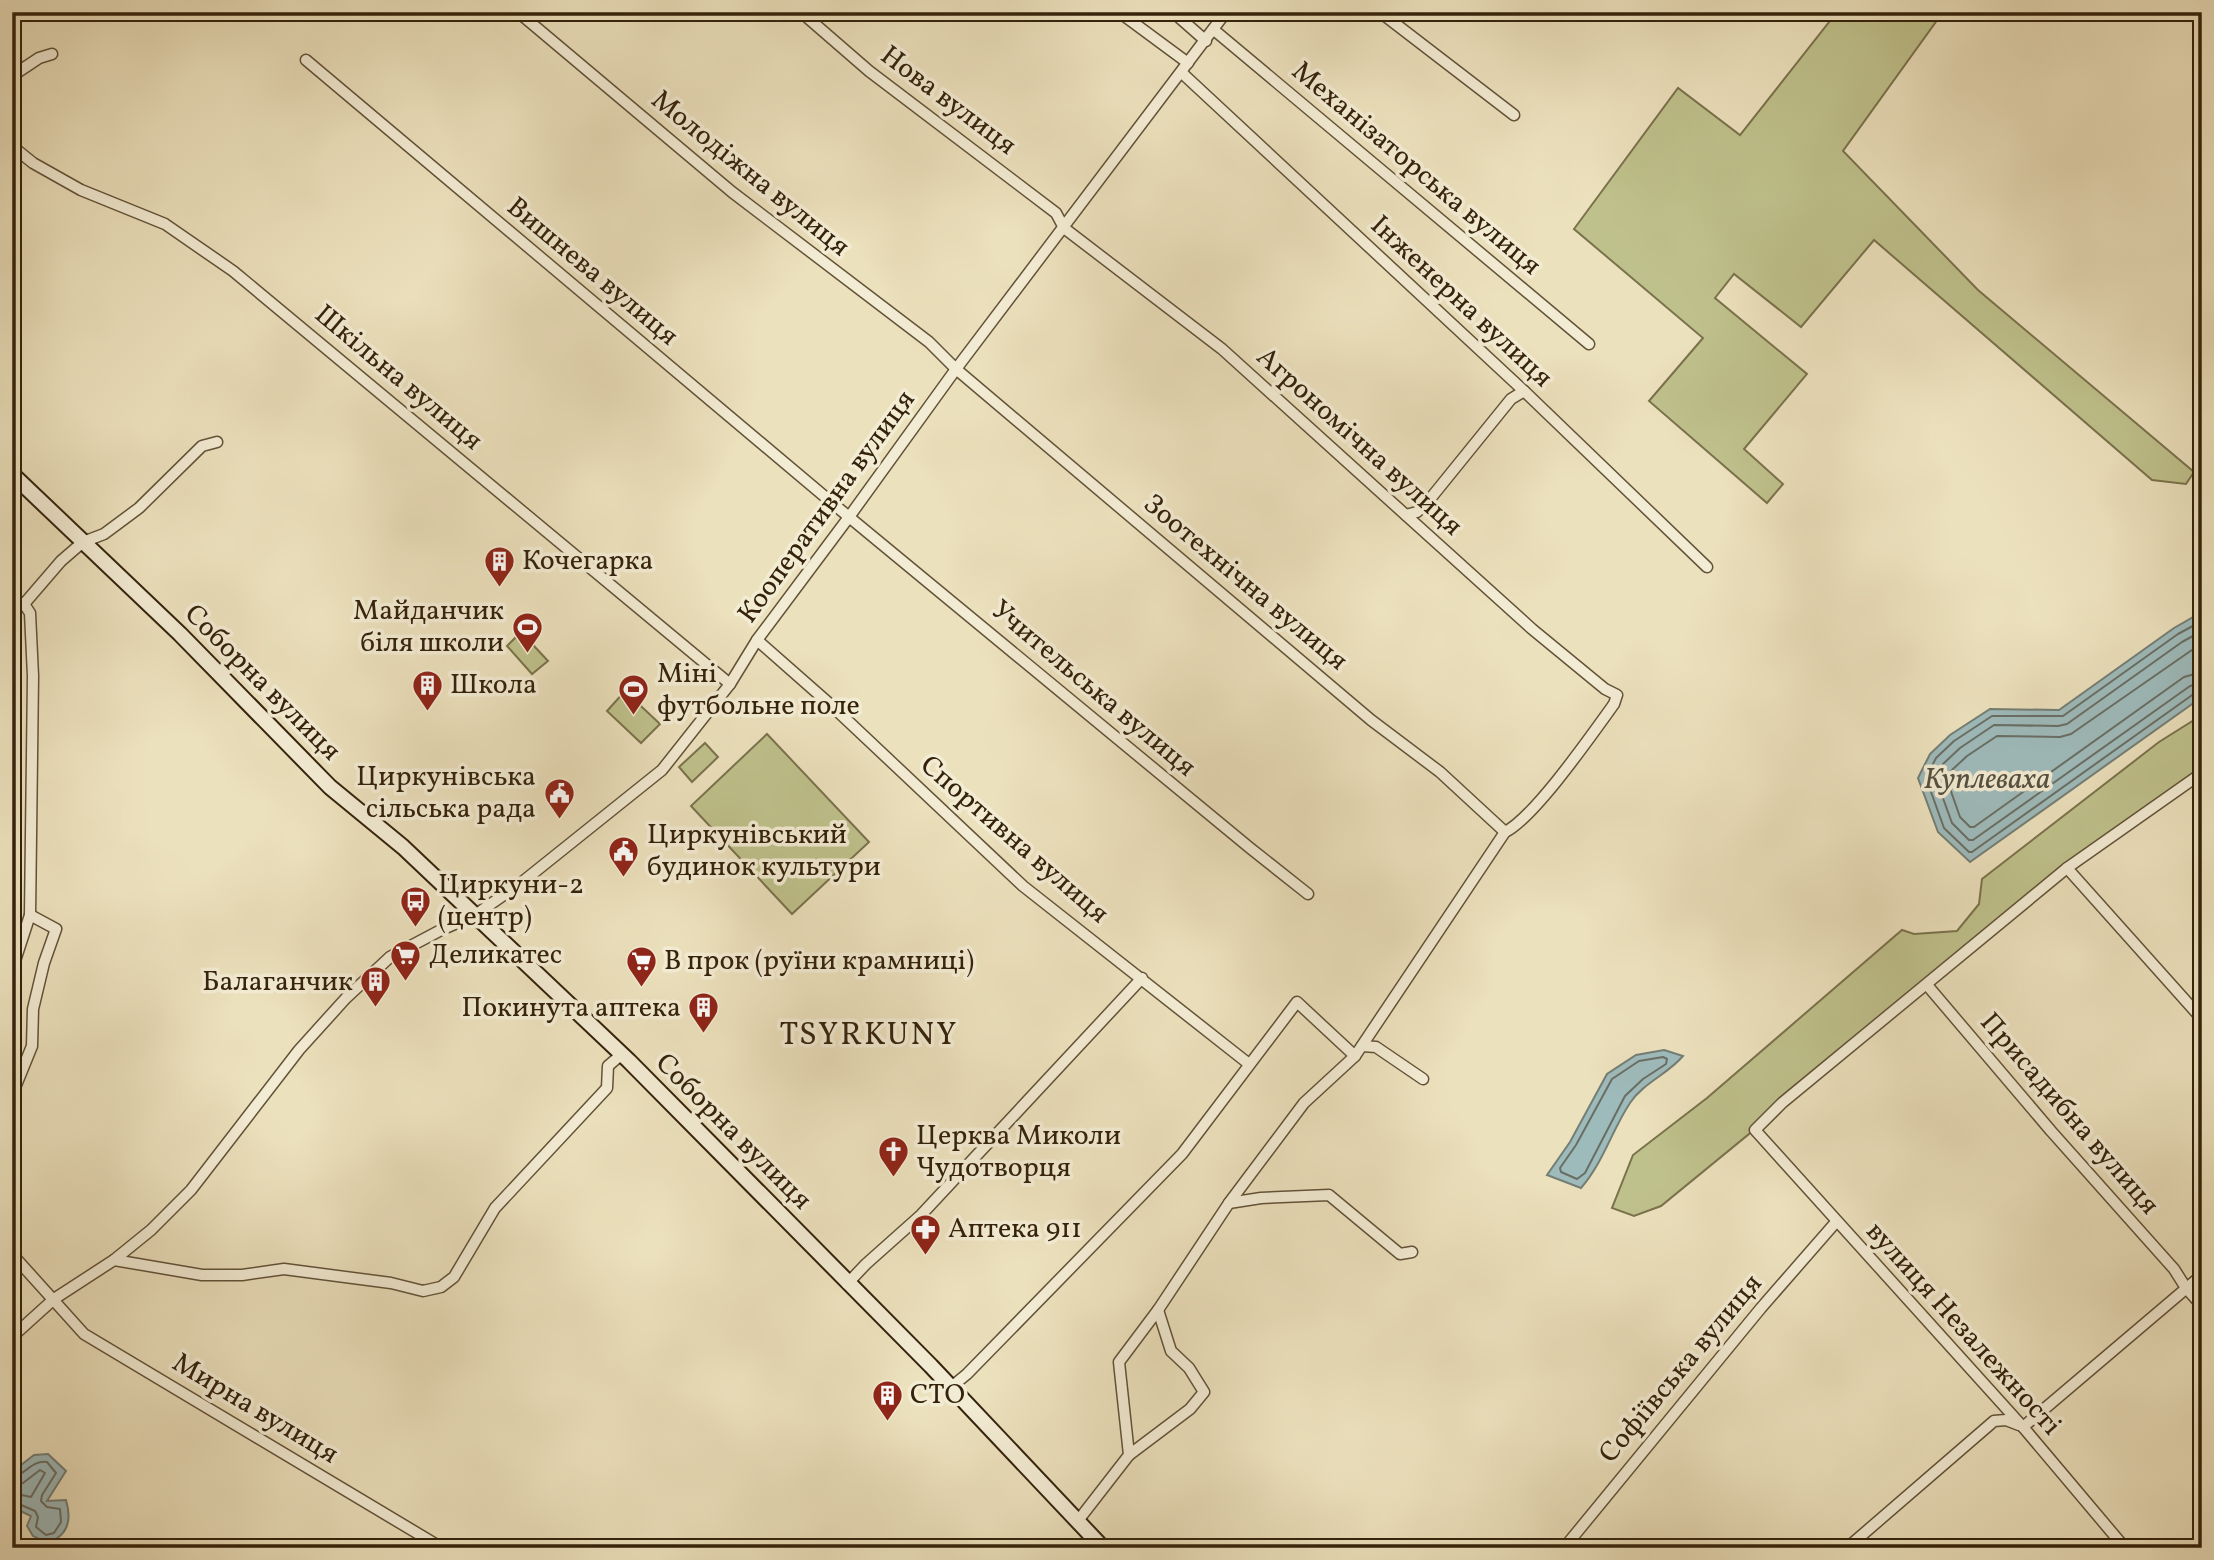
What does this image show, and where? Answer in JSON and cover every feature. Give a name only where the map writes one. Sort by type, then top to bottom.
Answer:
[{"type":"street","name":"Молодіжна вулиця","points":[[518,12],[732,192],[929,342],[956,369]]},
{"type":"street","name":"Нова вулиця","points":[[801,12],[869,71],[1056,213],[1064,228]]},
{"type":"street","points":[[1119,12],[1188,63]]},
{"type":"street","points":[[1173,12],[1206,41]]},
{"type":"street","name":"Кооперативна вулиця","points":[[12,1337],[54,1299],[114,1260],[151,1230],[191,1190],[299,1050],[346,998],[390,957],[475,915],[521,883],[662,770],[730,684],[757,640],[956,369],[1226,12]]},
{"type":"street","points":[[1380,12],[1514,115]]},
{"type":"street","name":"Механізаторська вулиця","points":[[1214,30],[1589,344]]},
{"type":"street","points":[[12,76],[39,58],[52,54]]},
{"type":"street","name":"Вишнева вулиця","points":[[306,60],[849,517]]},
{"type":"street","name":"Інженерна вулиця","points":[[1182,73],[1524,391],[1707,567]]},
{"type":"street","name":"Шкільна вулиця","points":[[12,146],[33,163],[81,190],[165,224],[233,271],[730,684]]},
{"type":"street","name":"Агрономічна вулиця","points":[[1064,228],[1222,349],[1532,629],[1605,689],[1617,695],[1614,704],[1545,793],[1517,826],[1505,832]]},
{"type":"street","name":"Зоотехнічна вулиця","points":[[956,369],[1371,720],[1440,772],[1505,832]]},
{"type":"street","points":[[1406,515],[1417,512],[1430,499],[1511,399],[1524,391]]},
{"type":"street","points":[[24,604],[61,561],[83,542],[104,534],[139,508],[202,446],[217,442]]},
{"type":"street","name":"Соборна вулиця","points":[[12,474],[180,634],[330,787],[403,847],[621,1054],[950,1388],[1103,1548]]},
{"type":"street","name":"Учительська вулиця","points":[[849,517],[1308,894]]},
{"type":"street","points":[[12,603],[24,604]]},
{"type":"street","points":[[12,970],[30,921],[33,676],[30,613],[24,604]]},
{"type":"street","name":"Спортивна вулиця","points":[[757,640],[832,706],[1023,886],[1249,1064]]},
{"type":"street","points":[[1927,985],[2067,868],[2202,773]]},
{"type":"street","points":[[1129,1455],[1119,1362],[1158,1310],[1229,1203],[1304,1103],[1355,1056],[1505,832]]},
{"type":"street","points":[[2067,868],[2202,1019]]},
{"type":"street","points":[[12,1095],[32,1046],[33,1009],[44,963],[56,929],[30,915]]},
{"type":"street","points":[[847,1284],[921,1215],[1142,978]]},
{"type":"street","name":"вулиця Незалежності","points":[[1927,985],[1870,1030],[1755,1130],[2023,1427],[2125,1548]]},
{"type":"street","name":"Присадибна вулиця","points":[[1927,985],[2051,1131],[2174,1269],[2202,1306]]},
{"type":"street","points":[[950,1388],[967,1374],[1182,1154],[1297,1002],[1355,1056]]},
{"type":"street","points":[[1362,1046],[1376,1047],[1423,1079]]},
{"type":"street","points":[[114,1260],[202,1275],[242,1275],[285,1269],[391,1283],[424,1291],[442,1286],[454,1277],[495,1208],[607,1087],[608,1066],[621,1054]]},
{"type":"street","points":[[1229,1203],[1261,1198],[1329,1195],[1400,1254],[1412,1251]]},
{"type":"street","name":"Софіївська вулиця","points":[[1564,1548],[1760,1308],[1836,1222]]},
{"type":"street","name":"Мирна вулиця","points":[[12,1254],[84,1334],[442,1548]]},
{"type":"street","points":[[1847,1548],[1994,1422],[2006,1420],[2023,1427],[2202,1275]]},
{"type":"street","points":[[1077,1522],[1129,1455],[1190,1409],[1204,1392],[1189,1368],[1171,1351],[1158,1310]]},
{"type":"green space","points":[[1837,12],[1943,12],[1843,151],[1978,290],[2194,472],[2186,484],[2152,480],[1874,240],[1801,327],[1734,274],[1715,298],[1807,374],[1744,449],[1783,484],[1767,503],[1649,401],[1703,338],[1574,229],[1678,88],[1740,135]]},
{"type":"green space","name":"Майданчик біля школи","points":[[521,632],[548,661],[532,674],[507,646]]},
{"type":"green space","name":"Міні футбольне поле","points":[[625,691],[660,724],[641,743],[607,711]]},
{"type":"green space","points":[[2202,715],[2202,773],[2129,823],[1661,1206],[1634,1216],[1612,1208],[1633,1155],[1707,1098],[1902,930],[1914,934],[1957,931],[1979,904],[1982,879],[2159,742]]},
{"type":"green space","points":[[767,734],[869,842],[792,914],[691,806]]},
{"type":"green space","points":[[705,743],[718,757],[692,782],[679,767]]},
{"type":"water","name":"Куплеваха","points":[[2202,612],[2202,697],[1970,862],[1938,832],[1918,778],[1930,754],[1950,735],[1990,709],[2059,710],[2174,628]]},
{"type":"water","points":[[1664,1050],[1683,1056],[1635,1096],[1581,1188],[1547,1175],[1570,1142],[1607,1074],[1636,1055]]},
{"type":"water","points":[[48,1454],[66,1471],[47,1501],[66,1500],[69,1514],[64,1532],[47,1543],[33,1536],[27,1526],[31,1516],[12,1507],[12,1472],[34,1455]]},
{"type":"place","name":"Кочегарка","points":[[499,588]]},
{"type":"place","name":"Майданчик біля школи","points":[[527,654]]},
{"type":"place","name":"Школа","points":[[427,712]]},
{"type":"place","name":"Міні футбольне поле","points":[[634,717]]},
{"type":"place","name":"Циркунівська сільська рада","points":[[559,820]]},
{"type":"place","name":"Циркунівський будинок культури","points":[[624,878]]},
{"type":"place","name":"Циркуни-2 (центр)","points":[[415,928]]},
{"type":"place","name":"Деликатес","points":[[406,982]]},
{"type":"place","name":"В прок (руїни крамниці)","points":[[641,988]]},
{"type":"place","name":"Балаганчик","points":[[376,1009]]},
{"type":"place","name":"Покинута аптека","points":[[704,1035]]},
{"type":"place","name":"Церква Миколи Чудотворця","points":[[893,1179]]},
{"type":"place","name":"Аптека 911","points":[[925,1256]]},
{"type":"place","name":"СТО","points":[[887,1422]]},
{"type":"district","name":"TSYRKUNY","points":[[869,1036]]}]
